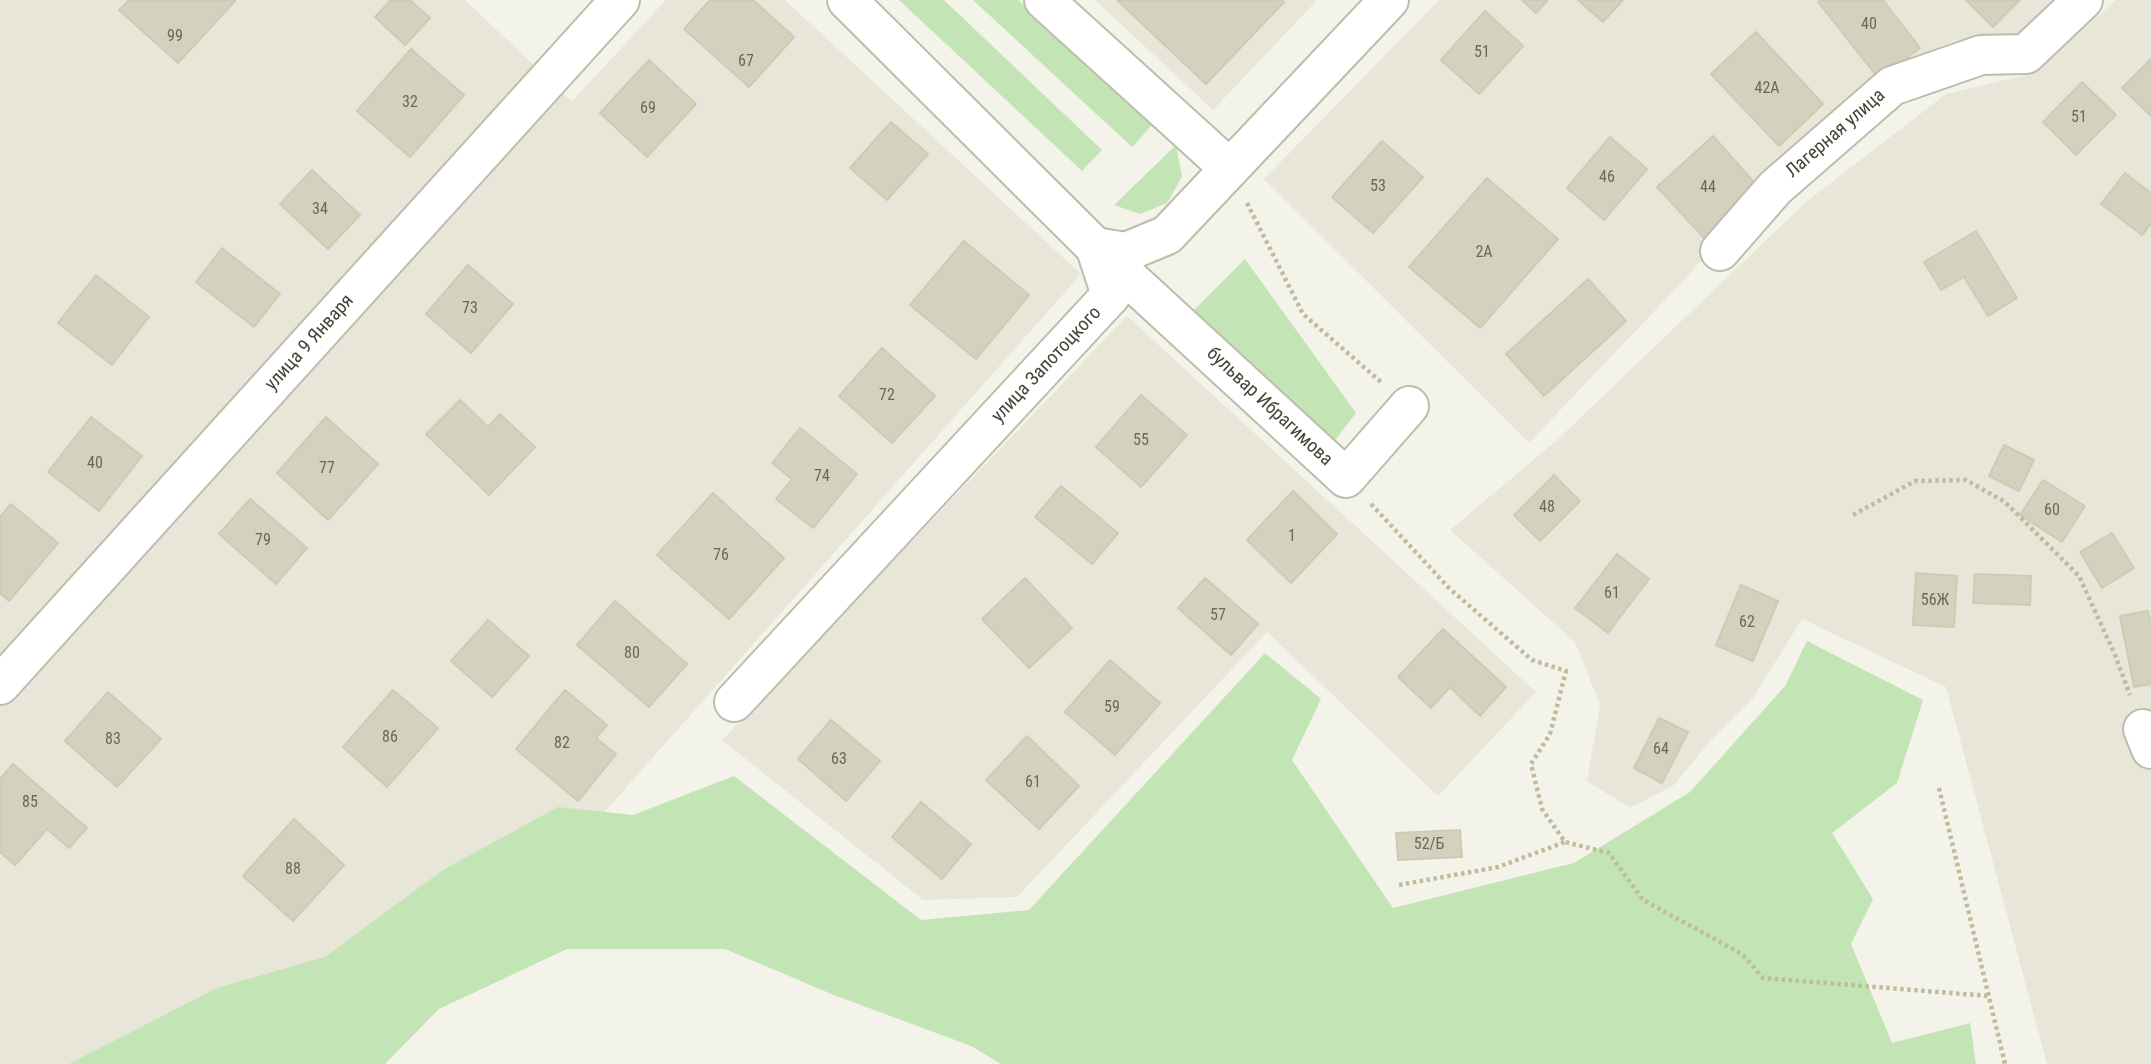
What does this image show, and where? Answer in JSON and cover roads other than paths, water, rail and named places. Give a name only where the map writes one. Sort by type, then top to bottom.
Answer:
[{"type":"street","name":"улица 9 Января","points":[[0,685],[620,0]]},
{"type":"street","name":"бульвар Ибрагимова","points":[[846,0],[1095,247],[1346,478],[1409,406]]},
{"type":"street","points":[[1044,0],[1229,168]]},
{"type":"street","points":[[1095,247],[1126,252],[1167,235],[1389,0]]},
{"type":"street","name":"Лагерная улица","points":[[1720,251],[1774,188],[1892,86],[1981,55],[2026,54],[2083,0]]},
{"type":"street","name":"улица Запотоцкого","points":[[734,702],[1111,295],[1095,247]]}]
